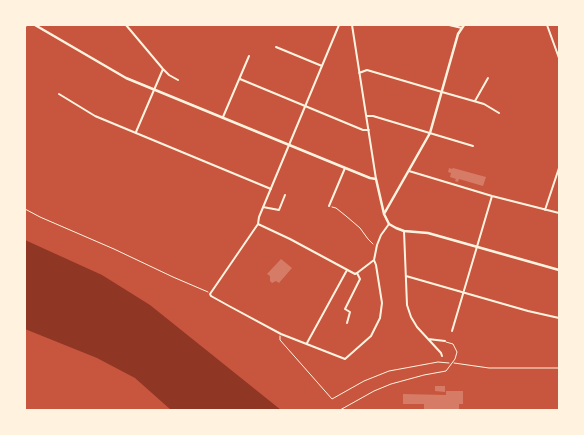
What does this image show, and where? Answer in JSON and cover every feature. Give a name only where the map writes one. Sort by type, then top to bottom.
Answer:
[{"type":"street","points":[[35,25],[119,74],[289,146],[370,178],[376,178]]},
{"type":"street","points":[[126,25],[163,68],[178,80]]},
{"type":"street","points":[[335,25],[338,26],[263,207],[258,224],[210,293],[211,296],[281,334],[345,359],[371,336],[380,318],[382,303],[374,260],[381,235],[389,224]]},
{"type":"street","points":[[352,25],[376,178],[384,214],[389,224],[404,231],[428,233],[559,270]]},
{"type":"street","points":[[384,214],[430,133],[458,34],[463,26],[449,25]]},
{"type":"street","points":[[547,25],[559,58]]},
{"type":"street","points":[[276,47],[322,66]]},
{"type":"street","points":[[223,117],[249,56]]},
{"type":"street","points":[[136,132],[163,68]]},
{"type":"street","points":[[359,73],[367,70],[475,101],[484,104],[499,113]]},
{"type":"street","points":[[475,101],[488,78]]},
{"type":"street","points":[[240,79],[363,130],[369,130]]},
{"type":"street","points":[[59,94],[95,116],[271,189]]},
{"type":"street","points":[[366,116],[373,116],[473,146]]},
{"type":"street","points":[[329,206],[345,168]]},
{"type":"street","points":[[545,210],[559,168]]},
{"type":"street","points":[[408,171],[492,196],[559,213]]},
{"type":"street","points":[[263,207],[279,210],[285,195]]},
{"type":"street","points":[[452,331],[492,196]]},
{"type":"street","points":[[258,224],[318,253],[355,274],[374,260]]},
{"type":"street","points":[[404,231],[407,305],[411,317],[417,327],[441,353],[442,356]]},
{"type":"street","points":[[307,343],[346,270]]},
{"type":"street","points":[[347,323],[350,312],[345,309],[360,279],[358,273]]},
{"type":"street","points":[[406,276],[528,311],[559,318]]},
{"type":"street","points":[[428,339],[445,342]]},
{"type":"lane","points":[[340,410],[391,384],[424,375],[446,372],[457,356],[457,349],[453,344],[445,342]]},
{"type":"path","points":[[329,206],[336,208],[360,228],[368,239],[377,245]]},
{"type":"path","points":[[25,209],[210,293]]},
{"type":"path","points":[[280,338],[284,345],[332,399],[364,381],[389,371],[438,362],[489,368],[559,368]]},
{"type":"shaded area","points":[[25,240],[102,275],[150,305],[281,410],[171,410],[135,378],[97,358],[25,329]]},
{"type":"building","points":[[449,168],[486,177],[483,186],[459,179],[458,182],[455,181],[456,179],[450,177],[451,173],[448,172]]},
{"type":"building","points":[[281,259],[292,268],[279,283],[276,281],[272,283],[270,281],[270,276],[267,274]]},
{"type":"building","points":[[435,386],[445,386],[445,392],[435,391]]},
{"type":"building","points":[[446,391],[463,391],[463,404],[459,404],[459,410],[424,410],[424,404],[403,404],[403,394],[446,395]]}]
